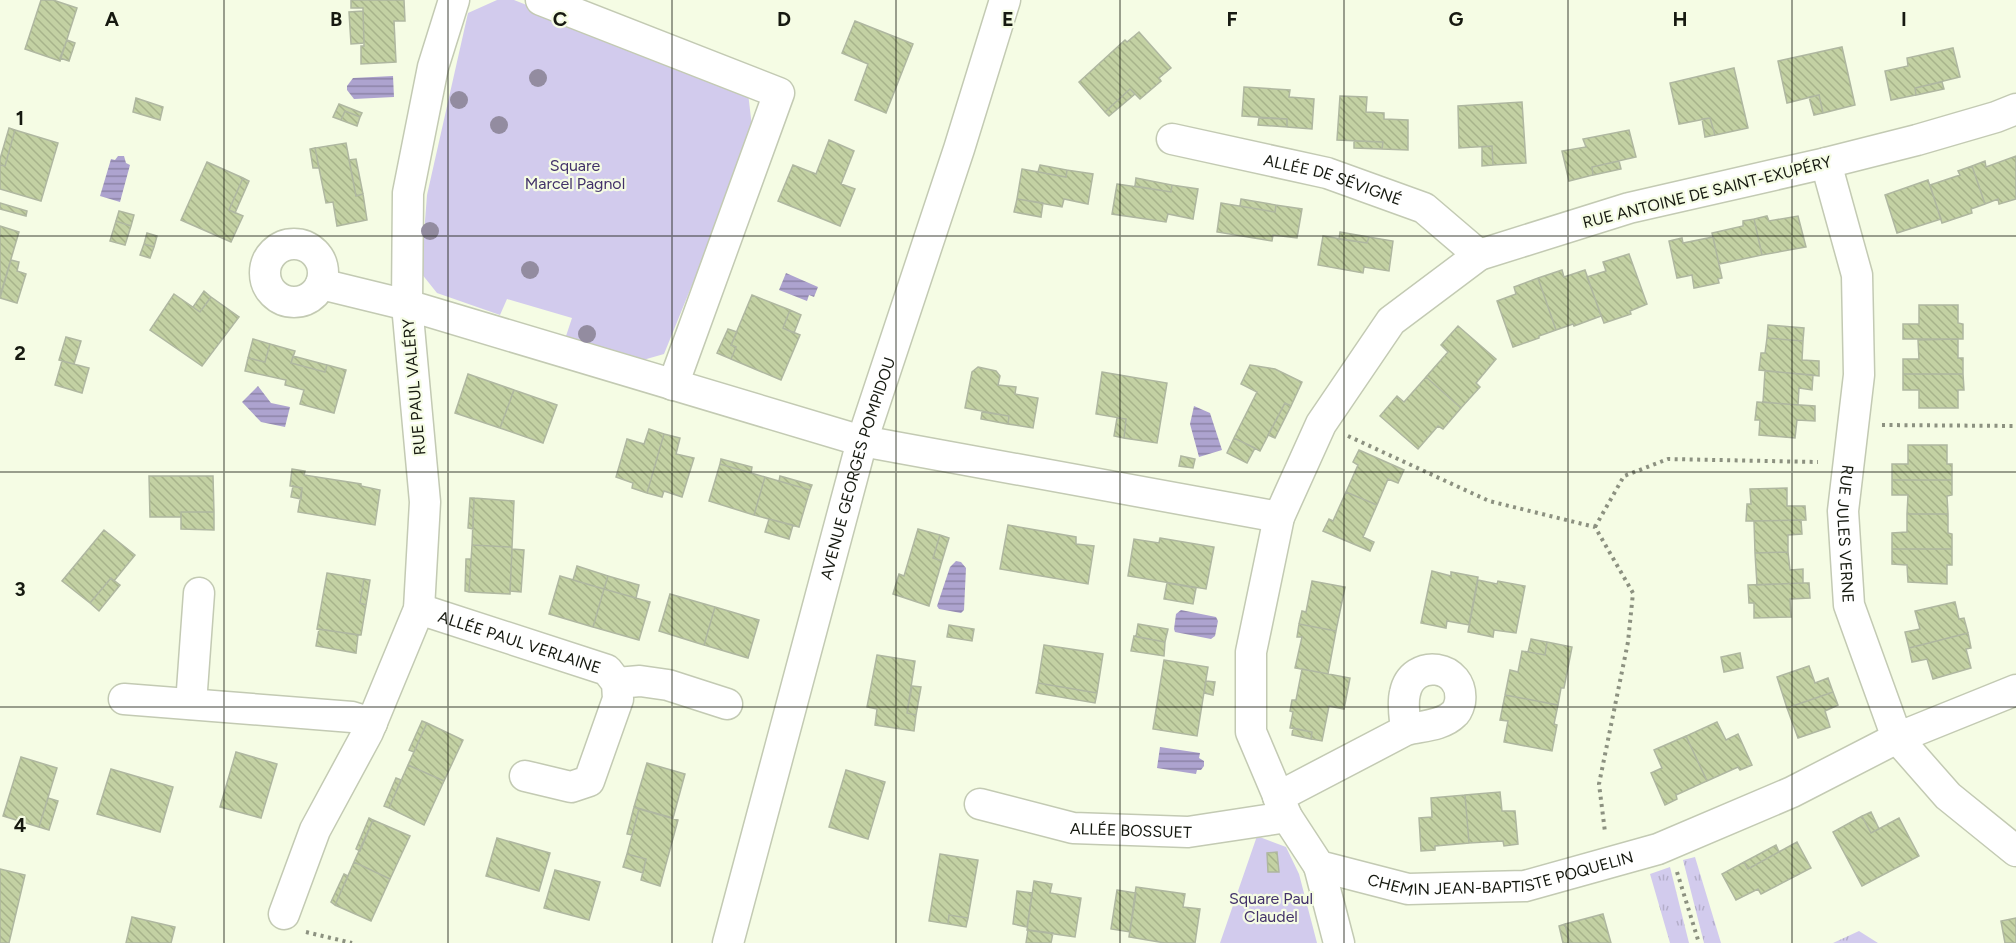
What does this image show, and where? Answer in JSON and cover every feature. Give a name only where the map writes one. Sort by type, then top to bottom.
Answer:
[{"type":"street","points":[[321,284],[407,305],[408,193],[433,67],[454,0]]},
{"type":"street","points":[[540,0],[779,93],[673,385]]},
{"type":"street","name":"AVENUE GEORGES POMPIDOU","points":[[728,943],[862,441],[1005,0]]},
{"type":"street","name":"RUE ANTOINE DE SAINT-EXUPÉRY","points":[[1279,517],[1321,424],[1391,321],[1479,255],[1629,208],[1826,163],[1996,117],[2016,109]]},
{"type":"street","name":"ALLÉE DE SÉVIGNÉ","points":[[1172,140],[1327,173],[1424,208],[1479,255]]},
{"type":"street","name":"RUE JULES VERNE","points":[[1826,163],[1857,275],[1859,375],[1843,511],[1849,605],[1897,738],[1948,796],[2016,851]]},
{"type":"street","name":"RUE PAUL VALÉRY","points":[[284,914],[315,830],[372,723],[419,609],[425,502],[407,305],[862,441],[1279,517]]},
{"type":"street","points":[[1279,517],[1251,652],[1251,732],[1282,807],[1319,866],[1339,943]]},
{"type":"street","points":[[191,704],[199,593]]},
{"type":"street","name":"ALLÉE PAUL VERLAINE","points":[[419,609],[607,670],[617,683],[618,699],[589,780],[571,787],[525,776]]},
{"type":"street","name":"ALLÉE PAUL VERLAINE","points":[[617,683],[640,681],[668,685],[727,704]]},
{"type":"street","name":"CHEMIN JEAN-BAPTISTE POQUELIN","points":[[1319,866],[1408,889],[1525,886],[1668,845],[1792,792],[1897,738],[2016,690]]},
{"type":"street","points":[[124,699],[352,717],[372,723]]},
{"type":"street","name":"ALLÉE BOSSUET","points":[[980,804],[1072,828],[1188,832],[1282,807],[1406,730]]},
{"type":"path","points":[[1321,424],[1490,501],[1595,527],[1633,593],[1628,642],[1599,784],[1608,863]]},
{"type":"path","points":[[1853,425],[2016,426]]},
{"type":"path","points":[[1595,527],[1623,476],[1668,459],[1848,462]]},
{"type":"path","points":[[1668,845],[1699,943]]},
{"type":"path","points":[[284,914],[294,929],[352,943]]},
{"type":"green space","name":"Square Marcel Pagnol","points":[[497,0],[514,0],[748,93],[753,135],[664,354],[643,360],[566,336],[572,318],[507,299],[500,315],[437,293],[421,273],[427,195],[468,13]]},
{"type":"green space","name":"Square Paul Claudel","points":[[1257,836],[1286,847],[1299,874],[1317,943],[1220,943]]},
{"type":"green space","points":[[1695,857],[1721,943],[1704,943],[1683,860]]},
{"type":"green space","points":[[1670,867],[1689,943],[1670,943],[1650,874]]},
{"type":"green space","points":[[1859,931],[1878,943],[1833,943]]},
{"type":"shaded area","points":[[393,76],[394,97],[354,99],[347,90],[353,78]]},
{"type":"shaded area","points":[[118,156],[124,156],[126,163],[130,165],[120,202],[100,196],[111,159],[115,160]]},
{"type":"shaded area","points":[[786,273],[818,287],[814,297],[809,295],[807,301],[779,290]]},
{"type":"shaded area","points":[[258,386],[271,403],[290,407],[285,427],[261,422],[242,402]]},
{"type":"shaded area","points":[[1194,406],[1210,413],[1222,450],[1199,457],[1190,424]]},
{"type":"shaded area","points":[[956,561],[961,562],[966,568],[964,610],[961,613],[939,609],[937,606],[950,567]]},
{"type":"shaded area","points":[[1181,610],[1216,617],[1218,621],[1215,636],[1211,639],[1175,632],[1176,614]]},
{"type":"shaded area","points":[[1160,747],[1200,753],[1199,758],[1204,761],[1204,766],[1201,770],[1197,770],[1196,774],[1157,768]]},
{"type":"building","points":[[41,0],[53,0],[77,8],[60,61],[25,49]]},
{"type":"building","points":[[351,0],[404,0],[405,21],[394,21],[396,62],[361,64],[361,46],[364,46],[363,8],[351,8]]},
{"type":"building","points":[[363,11],[364,43],[351,44],[349,12]]},
{"type":"building","points":[[855,21],[913,44],[886,113],[855,100],[868,64],[842,53]]},
{"type":"building","points":[[1139,32],[1171,68],[1159,78],[1161,81],[1140,99],[1130,89],[1105,112],[1079,82],[1125,40],[1127,42]]},
{"type":"building","points":[[67,40],[75,43],[69,61],[60,58]]},
{"type":"building","points":[[1842,47],[1855,105],[1823,113],[1819,95],[1787,103],[1778,61]]},
{"type":"building","points":[[1953,48],[1960,77],[1915,88],[1916,95],[1891,100],[1885,71],[1908,66],[1907,58]]},
{"type":"building","points":[[1734,68],[1748,128],[1715,135],[1710,118],[1679,124],[1670,83]]},
{"type":"building","points":[[1942,82],[1944,89],[1916,95],[1915,88]]},
{"type":"building","points":[[1244,87],[1290,90],[1289,97],[1314,99],[1312,129],[1287,127],[1287,119],[1242,116]]},
{"type":"building","points":[[1130,89],[1135,94],[1109,116],[1105,112]]},
{"type":"building","points":[[1819,95],[1823,113],[1814,115],[1809,97]]},
{"type":"building","points":[[1340,96],[1367,97],[1366,112],[1384,113],[1384,119],[1408,120],[1408,150],[1382,149],[1383,142],[1337,140]]},
{"type":"building","points":[[136,98],[163,107],[160,120],[133,112]]},
{"type":"building","points":[[1522,102],[1526,163],[1493,165],[1492,146],[1459,148],[1458,106]]},
{"type":"building","points":[[339,104],[362,113],[360,117],[345,111],[341,120],[333,117]]},
{"type":"building","points":[[345,111],[360,117],[357,126],[341,120]]},
{"type":"building","points":[[1259,118],[1287,119],[1287,127],[1258,125]]},
{"type":"building","points":[[1710,118],[1715,135],[1705,137],[1702,119]]},
{"type":"building","points":[[9,128],[15,130],[5,166],[0,165],[0,159]]},
{"type":"building","points":[[15,130],[58,143],[41,201],[0,189],[0,165],[5,166]]},
{"type":"building","points":[[1629,130],[1636,157],[1592,167],[1593,175],[1569,181],[1562,151],[1586,147],[1583,139]]},
{"type":"building","points":[[829,140],[854,151],[841,184],[855,189],[840,226],[778,201],[793,165],[816,174]]},
{"type":"building","points":[[1354,141],[1383,142],[1382,149],[1354,148]]},
{"type":"building","points":[[346,143],[356,196],[363,194],[367,220],[337,226],[333,202],[326,203],[315,148]]},
{"type":"building","points":[[1492,146],[1493,165],[1482,166],[1482,147]]},
{"type":"building","points":[[315,148],[319,168],[313,168],[310,149]]},
{"type":"building","points":[[2016,156],[2016,199],[1999,204],[1998,199],[1985,204],[1972,166],[1985,161],[1986,167]]},
{"type":"building","points":[[356,159],[363,194],[356,196],[349,160]]},
{"type":"building","points":[[1619,161],[1621,169],[1593,175],[1592,167]]},
{"type":"building","points":[[207,162],[243,178],[229,210],[243,216],[231,242],[181,220]]},
{"type":"building","points":[[1040,165],[1067,170],[1066,177],[1038,172]]},
{"type":"building","points":[[1972,166],[1985,204],[1971,209],[1972,213],[1942,223],[1930,185],[1960,175],[1958,171]]},
{"type":"building","points":[[1022,169],[1066,177],[1067,170],[1093,174],[1088,204],[1064,199],[1062,207],[1017,199]]},
{"type":"building","points":[[243,178],[249,181],[235,213],[229,210]]},
{"type":"building","points":[[1136,178],[1172,185],[1171,192],[1135,186]]},
{"type":"building","points":[[1928,180],[1941,219],[1897,233],[1885,195]]},
{"type":"building","points":[[1117,184],[1171,192],[1172,185],[1198,189],[1193,219],[1168,214],[1166,222],[1112,214]]},
{"type":"building","points":[[1017,199],[1043,203],[1041,217],[1014,212]]},
{"type":"building","points":[[1241,199],[1276,205],[1275,212],[1240,206]]},
{"type":"building","points":[[0,203],[27,211],[26,216],[0,209]]},
{"type":"building","points":[[1221,203],[1275,212],[1276,205],[1302,209],[1297,238],[1273,235],[1272,241],[1217,232]]},
{"type":"building","points":[[119,211],[134,215],[131,226],[116,221]]},
{"type":"building","points":[[1767,216],[1769,221],[1798,216],[1806,247],[1762,255],[1754,219]]},
{"type":"building","points":[[1754,219],[1762,255],[1719,264],[1712,233],[1743,226],[1743,221]]},
{"type":"building","points":[[116,221],[131,226],[125,245],[110,241]]},
{"type":"building","points":[[0,226],[19,232],[0,296]]},
{"type":"building","points":[[1340,232],[1369,237],[1367,243],[1339,239]]},
{"type":"building","points":[[147,233],[157,236],[154,247],[144,244]]},
{"type":"building","points":[[1323,236],[1367,243],[1369,237],[1393,241],[1389,271],[1364,267],[1363,273],[1318,265]]},
{"type":"building","points":[[1713,237],[1722,278],[1718,279],[1719,283],[1694,288],[1692,275],[1677,278],[1669,241],[1682,238],[1683,243]]},
{"type":"building","points":[[144,244],[154,247],[150,258],[140,255]]},
{"type":"building","points":[[1629,254],[1647,304],[1630,311],[1631,314],[1604,323],[1587,277],[1606,271],[1603,262]]},
{"type":"building","points":[[11,260],[19,262],[17,271],[26,274],[17,303],[0,298]]},
{"type":"building","points":[[1562,270],[1564,277],[1585,270],[1601,316],[1556,330],[1538,278]]},
{"type":"building","points":[[1538,278],[1556,330],[1513,347],[1497,301],[1516,294],[1514,287]]},
{"type":"building","points":[[204,291],[211,297],[200,312],[193,307]]},
{"type":"building","points":[[174,294],[200,312],[211,297],[239,317],[202,366],[150,330]]},
{"type":"building","points":[[752,295],[790,310],[783,328],[800,335],[781,380],[731,359],[736,347],[731,345]]},
{"type":"building","points":[[1919,305],[1958,305],[1958,323],[1963,324],[1963,339],[1903,339],[1903,324],[1919,324]]},
{"type":"building","points":[[790,310],[801,315],[794,333],[783,328]]},
{"type":"building","points":[[1768,325],[1804,328],[1803,341],[1767,338]]},
{"type":"building","points":[[1458,326],[1496,359],[1476,383],[1480,387],[1461,408],[1426,377],[1448,352],[1441,345]]},
{"type":"building","points":[[728,329],[737,332],[731,345],[736,347],[731,359],[717,353]]},
{"type":"building","points":[[66,337],[81,341],[74,364],[59,360]]},
{"type":"building","points":[[1767,338],[1803,341],[1802,360],[1819,361],[1819,376],[1759,370],[1761,353],[1765,353]]},
{"type":"building","points":[[253,339],[270,344],[265,362],[248,358]]},
{"type":"building","points":[[1958,339],[1958,358],[1963,358],[1963,374],[1903,374],[1903,359],[1919,359],[1918,340]]},
{"type":"building","points":[[270,344],[295,351],[291,363],[325,372],[327,365],[346,370],[334,413],[300,404],[304,390],[285,385],[286,380],[245,371],[248,358],[265,362]]},
{"type":"building","points":[[293,356],[327,365],[325,372],[291,363]]},
{"type":"building","points":[[62,361],[89,368],[82,393],[55,385]]},
{"type":"building","points":[[1250,365],[1275,369],[1302,382],[1291,406],[1285,403],[1260,451],[1234,438],[1257,392],[1241,384]]},
{"type":"building","points":[[978,367],[996,371],[1000,376],[998,385],[1016,387],[1015,394],[1038,398],[1033,428],[1008,424],[1009,416],[965,408],[972,372]]},
{"type":"building","points":[[1765,371],[1813,375],[1812,390],[1799,388],[1798,405],[1763,402]]},
{"type":"building","points":[[1102,372],[1167,383],[1157,443],[1124,438],[1126,419],[1096,414]]},
{"type":"building","points":[[468,374],[514,390],[500,428],[455,413]]},
{"type":"building","points":[[1903,374],[1963,374],[1964,390],[1958,390],[1958,408],[1919,408],[1919,390],[1903,390]]},
{"type":"building","points":[[1426,377],[1461,408],[1443,429],[1438,426],[1418,449],[1380,416],[1397,396],[1404,402]]},
{"type":"building","points":[[514,390],[557,405],[543,443],[500,428]]},
{"type":"building","points":[[1757,402],[1815,406],[1815,421],[1797,420],[1795,438],[1759,435],[1760,420],[1755,420]]},
{"type":"building","points":[[1285,403],[1291,406],[1275,438],[1268,435]]},
{"type":"building","points":[[982,412],[1009,416],[1008,424],[981,419]]},
{"type":"building","points":[[1117,418],[1126,419],[1124,438],[1114,436]]},
{"type":"building","points":[[649,429],[664,434],[647,493],[632,488],[633,483],[616,477],[627,439],[644,444]]},
{"type":"building","points":[[664,434],[680,438],[676,454],[694,458],[682,497],[664,491],[662,497],[647,493]]},
{"type":"building","points":[[1234,438],[1255,448],[1247,463],[1227,453]]},
{"type":"building","points":[[1908,445],[1947,445],[1947,464],[1952,464],[1952,480],[1892,480],[1892,464],[1908,464]]},
{"type":"building","points":[[1359,450],[1404,470],[1398,483],[1388,479],[1377,505],[1346,492],[1358,465],[1353,462]]},
{"type":"building","points":[[1181,456],[1195,459],[1193,468],[1179,466]]},
{"type":"building","points":[[721,459],[752,467],[751,473],[720,464]]},
{"type":"building","points":[[720,464],[765,477],[754,515],[709,501]]},
{"type":"building","points":[[292,469],[305,471],[304,475],[361,484],[361,486],[380,490],[375,525],[298,512],[302,488],[290,486]]},
{"type":"building","points":[[149,476],[213,476],[214,512],[181,512],[181,517],[150,517]]},
{"type":"building","points":[[780,476],[812,485],[810,490],[779,481]]},
{"type":"building","points":[[765,477],[810,490],[799,527],[754,515]]},
{"type":"building","points":[[1892,480],[1952,480],[1952,495],[1947,496],[1948,514],[1907,514],[1908,495],[1892,495]]},
{"type":"building","points":[[293,486],[302,488],[301,499],[291,497]]},
{"type":"building","points":[[1787,488],[1787,506],[1805,506],[1806,520],[1746,521],[1747,504],[1751,504],[1750,489]]},
{"type":"building","points":[[1346,492],[1377,505],[1363,537],[1374,542],[1370,551],[1323,531],[1329,519],[1333,521]]},
{"type":"building","points":[[470,498],[474,498],[473,529],[468,528]]},
{"type":"building","points":[[474,498],[514,501],[512,547],[472,545]]},
{"type":"building","points":[[181,512],[214,512],[214,530],[181,529]]},
{"type":"building","points":[[1907,514],[1948,514],[1948,533],[1952,534],[1952,549],[1892,549],[1892,533],[1907,532]]},
{"type":"building","points":[[769,519],[793,525],[789,539],[765,532]]},
{"type":"building","points":[[1801,520],[1802,534],[1788,535],[1788,552],[1755,553],[1754,521]]},
{"type":"building","points":[[1008,525],[1076,537],[1076,544],[1094,546],[1088,584],[1000,569]]},
{"type":"building","points":[[918,529],[940,535],[933,558],[942,561],[929,606],[893,594],[899,574],[904,576]]},
{"type":"building","points":[[104,530],[135,555],[114,581],[111,578],[90,603],[62,581]]},
{"type":"building","points":[[940,535],[949,538],[942,561],[933,558]]},
{"type":"building","points":[[1160,538],[1214,547],[1206,589],[1128,576],[1134,539],[1159,543]]},
{"type":"building","points":[[472,545],[512,547],[510,594],[469,592]]},
{"type":"building","points":[[512,549],[524,550],[521,592],[510,591]]},
{"type":"building","points":[[1892,549],[1952,549],[1952,565],[1947,565],[1947,584],[1908,582],[1907,565],[1892,564]]},
{"type":"building","points":[[1788,552],[1790,570],[1803,569],[1803,583],[1757,585],[1755,553]]},
{"type":"building","points":[[466,559],[471,559],[469,592],[465,591]]},
{"type":"building","points":[[577,566],[608,576],[604,589],[573,580]]},
{"type":"building","points":[[1432,571],[1451,576],[1451,572],[1478,577],[1469,625],[1447,621],[1446,628],[1421,623]]},
{"type":"building","points":[[327,573],[364,579],[360,603],[366,605],[361,635],[317,629]]},
{"type":"building","points":[[560,576],[604,589],[593,627],[549,614]]},
{"type":"building","points":[[608,576],[639,585],[636,598],[604,589]]},
{"type":"building","points":[[111,578],[120,585],[99,611],[90,603]]},
{"type":"building","points":[[364,579],[370,580],[366,605],[360,603]]},
{"type":"building","points":[[1478,580],[1525,586],[1516,633],[1494,630],[1493,637],[1468,632]]},
{"type":"building","points":[[1312,581],[1345,587],[1336,631],[1299,624],[1302,611],[1306,612]]},
{"type":"building","points":[[1167,583],[1196,588],[1193,604],[1164,599]]},
{"type":"building","points":[[1809,583],[1810,598],[1790,599],[1791,617],[1754,618],[1754,603],[1749,603],[1748,585]]},
{"type":"building","points":[[604,589],[650,602],[639,640],[593,627]]},
{"type":"building","points":[[670,594],[715,607],[704,645],[659,631]]},
{"type":"building","points":[[1955,602],[1959,619],[1964,618],[1968,633],[1909,648],[1905,632],[1920,629],[1915,611]]},
{"type":"building","points":[[715,607],[759,620],[748,658],[704,645]]},
{"type":"building","points":[[1138,624],[1168,629],[1165,642],[1136,637]]},
{"type":"building","points":[[1299,624],[1336,631],[1328,674],[1295,668],[1302,637],[1297,637]]},
{"type":"building","points":[[949,625],[974,629],[972,641],[947,637]]},
{"type":"building","points":[[319,629],[358,635],[356,653],[316,646]]},
{"type":"building","points":[[1968,633],[1971,648],[1966,649],[1971,668],[1933,679],[1927,659],[1912,662],[1909,648]]},
{"type":"building","points":[[1134,636],[1165,642],[1164,656],[1131,651]]},
{"type":"building","points":[[1531,639],[1547,642],[1545,655],[1528,652]]},
{"type":"building","points":[[1547,642],[1572,647],[1564,688],[1561,688],[1558,705],[1505,695],[1510,670],[1518,672],[1522,651],[1545,655]]},
{"type":"building","points":[[1044,645],[1103,654],[1097,693],[1038,683]]},
{"type":"building","points":[[1740,653],[1743,668],[1724,672],[1721,657]]},
{"type":"building","points":[[877,655],[915,661],[907,713],[916,715],[914,731],[875,725],[877,709],[867,707]]},
{"type":"building","points":[[1164,660],[1208,667],[1197,736],[1153,729]]},
{"type":"building","points":[[1809,666],[1815,683],[1828,678],[1833,692],[1787,708],[1777,677]]},
{"type":"building","points":[[1302,669],[1350,678],[1344,709],[1329,706],[1322,741],[1311,739],[1312,732],[1290,728],[1293,712],[1290,711],[1292,700],[1296,700]]},
{"type":"building","points":[[1206,681],[1215,682],[1213,695],[1204,693]]},
{"type":"building","points":[[1038,683],[1097,693],[1095,703],[1036,693]]},
{"type":"building","points":[[912,686],[921,687],[916,715],[907,713]]},
{"type":"building","points":[[1833,692],[1838,705],[1825,711],[1830,727],[1798,738],[1787,708]]},
{"type":"building","points":[[1505,695],[1558,705],[1552,751],[1504,742],[1508,721],[1500,720]]},
{"type":"building","points":[[422,721],[427,723],[414,752],[409,750]]},
{"type":"building","points":[[1717,722],[1726,740],[1738,734],[1752,765],[1740,770],[1738,767],[1707,781],[1686,736]]},
{"type":"building","points":[[427,723],[463,740],[444,781],[408,765]]},
{"type":"building","points":[[1293,728],[1312,732],[1311,739],[1292,735]]},
{"type":"building","points":[[1686,736],[1707,781],[1676,795],[1677,799],[1665,805],[1651,773],[1662,768],[1654,750]]},
{"type":"building","points":[[236,752],[277,764],[261,818],[220,807]]},
{"type":"building","points":[[21,757],[57,768],[39,827],[3,816]]},
{"type":"building","points":[[647,763],[685,774],[673,818],[634,807]]},
{"type":"building","points":[[408,765],[444,781],[424,825],[389,808]]},
{"type":"building","points":[[111,769],[173,787],[160,832],[97,814]]},
{"type":"building","points":[[846,770],[885,782],[868,839],[829,827]]},
{"type":"building","points":[[396,778],[401,780],[389,808],[384,806]]},
{"type":"building","points":[[1500,792],[1502,811],[1515,811],[1518,844],[1504,846],[1503,841],[1469,843],[1465,795]]},
{"type":"building","points":[[1465,795],[1469,843],[1435,846],[1435,850],[1421,851],[1419,818],[1432,817],[1431,798]]},
{"type":"building","points":[[48,798],[58,801],[49,830],[39,827]]},
{"type":"building","points":[[634,807],[639,809],[632,835],[627,834]]},
{"type":"building","points":[[639,809],[678,820],[660,886],[641,880],[646,859],[627,854]]},
{"type":"building","points":[[1871,812],[1879,829],[1871,833],[1862,816]]},
{"type":"building","points":[[1862,816],[1871,833],[1899,818],[1919,856],[1862,886],[1833,832]]},
{"type":"building","points":[[369,818],[373,820],[360,851],[356,849]]},
{"type":"building","points":[[373,820],[410,836],[390,879],[354,862]]},
{"type":"building","points":[[497,838],[550,853],[539,891],[486,876]]},
{"type":"building","points":[[1797,842],[1811,868],[1761,894],[1758,889],[1736,900],[1722,874],[1744,862],[1748,869]]},
{"type":"building","points":[[1776,845],[1779,852],[1748,869],[1744,862]]},
{"type":"building","points":[[1277,852],[1279,872],[1268,872],[1267,853]]},
{"type":"building","points":[[627,854],[646,859],[643,873],[623,867]]},
{"type":"building","points":[[940,854],[978,860],[968,918],[949,915],[948,924],[929,921]]},
{"type":"building","points":[[354,862],[390,879],[371,921],[335,905]]},
{"type":"building","points":[[0,869],[25,875],[9,943],[0,943]]},
{"type":"building","points":[[555,870],[600,882],[589,920],[544,908]]},
{"type":"building","points":[[344,874],[348,876],[335,905],[331,902]]},
{"type":"building","points":[[1034,881],[1052,884],[1050,893],[1081,898],[1075,937],[1027,930]]},
{"type":"building","points":[[1136,887],[1185,894],[1183,907],[1200,909],[1195,943],[1165,943],[1129,937]]},
{"type":"building","points":[[1117,890],[1136,893],[1130,932],[1111,929]]},
{"type":"building","points":[[1017,891],[1032,893],[1027,927],[1013,924]]},
{"type":"building","points":[[1603,914],[1611,943],[1570,943],[1565,924]]},
{"type":"building","points":[[949,915],[968,918],[966,927],[948,924]]},
{"type":"building","points":[[132,917],[175,927],[171,943],[126,943]]},
{"type":"building","points":[[2016,918],[2016,943],[2005,943],[2001,921]]},
{"type":"building","points":[[1565,924],[1570,943],[1563,943],[1559,926]]},
{"type":"building","points":[[1028,930],[1053,933],[1051,943],[1026,943]]}]
